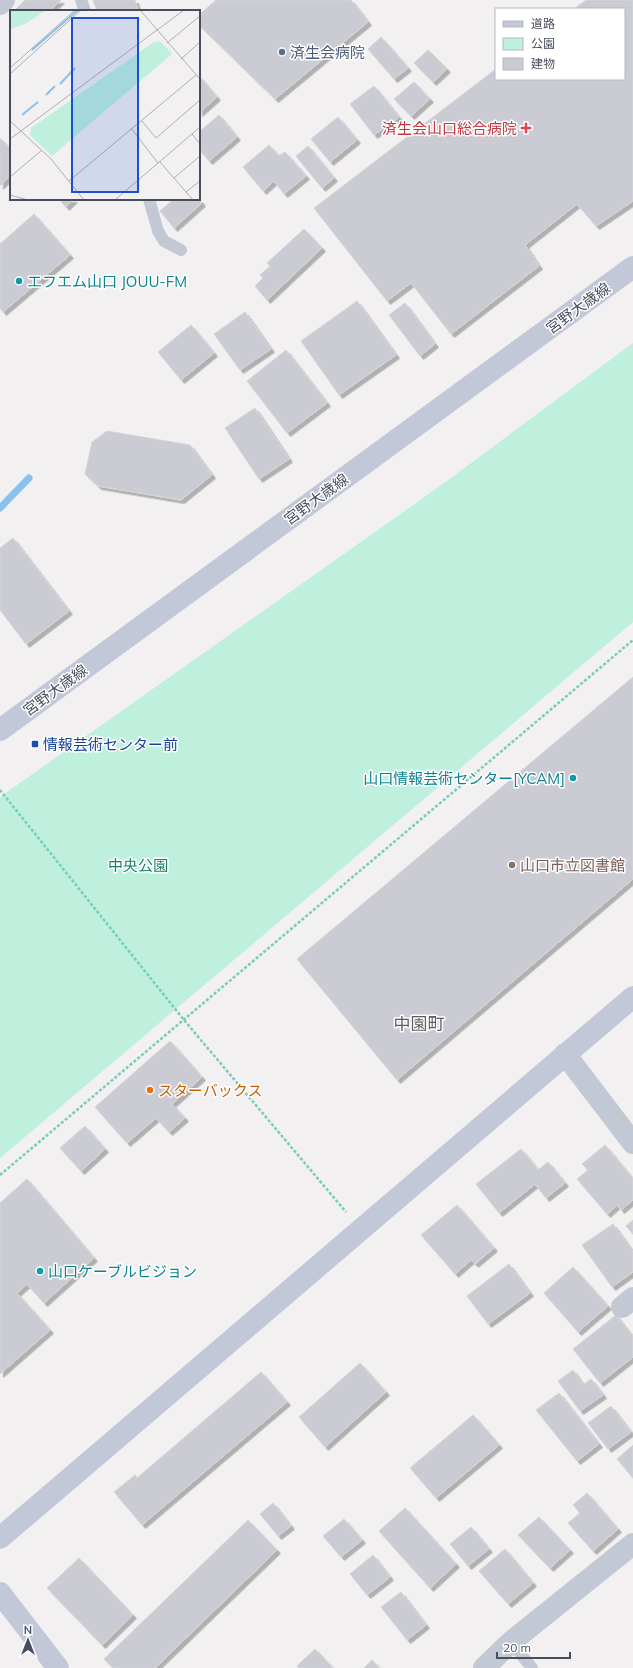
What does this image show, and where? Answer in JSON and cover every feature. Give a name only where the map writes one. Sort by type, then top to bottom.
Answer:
[{"type":"street","points":[[0,4],[4,0]]},
{"type":"street","name":"宮野大歳線","points":[[0,730],[633,268]]},
{"type":"street","points":[[0,1538],[565,1054],[633,998]]},
{"type":"street","points":[[565,1054],[633,1143]]},
{"type":"street","points":[[484,1668],[511,1642],[633,1544]]},
{"type":"street","points":[[1,1598],[58,1668]]},
{"type":"lane","points":[[81,0],[85,10]]},
{"type":"lane","points":[[149,200],[158,231],[164,241],[181,250]]},
{"type":"lane","points":[[511,1642],[532,1668]]},
{"type":"path","points":[[0,1175],[633,640]]},
{"type":"path","points":[[0,790],[184,1020],[349,1216]]},
{"type":"green space","name":"中央公園","points":[[633,343],[633,622],[0,1158],[0,797],[440,486]]},
{"type":"building","points":[[25,0],[61,0],[50,10],[15,10]]},
{"type":"building","points":[[93,0],[135,0],[138,10],[97,10]]},
{"type":"building","points":[[216,0],[351,0],[368,22],[275,99],[200,26],[200,14]]},
{"type":"building","name":"済生会山口総合病院","points":[[586,0],[633,0],[633,201],[596,226],[577,204],[525,245],[539,266],[451,334],[411,283],[387,301],[314,208],[495,70],[495,80],[625,80],[625,8],[575,8]]},
{"type":"building","points":[[381,37],[408,68],[394,79],[368,49]]},
{"type":"building","points":[[428,50],[447,69],[433,82],[414,63]]},
{"type":"building","points":[[200,77],[217,97],[200,112]]},
{"type":"building","points":[[414,82],[430,99],[411,116],[394,99]]},
{"type":"building","points":[[374,86],[399,117],[374,135],[350,104]]},
{"type":"building","points":[[219,115],[237,137],[209,161],[200,150],[200,131]]},
{"type":"building","points":[[338,117],[357,140],[330,162],[311,139]]},
{"type":"building","points":[[0,138],[10,149],[10,176],[0,186]]},
{"type":"building","points":[[269,145],[279,156],[285,152],[306,176],[284,194],[274,181],[263,191],[243,167]]},
{"type":"building","points":[[308,146],[334,178],[322,188],[296,156]]},
{"type":"building","points":[[60,200],[73,200],[66,207]]},
{"type":"building","points":[[173,200],[200,200],[202,203],[174,228],[160,211]]},
{"type":"building","name":"エフエム山口 JOUU-FM","points":[[34,214],[70,255],[3,312],[0,308],[0,244]]},
{"type":"building","points":[[304,229],[322,248],[267,300],[255,286],[263,278],[260,275],[270,266],[267,263]]},
{"type":"building","points":[[357,301],[396,355],[339,395],[301,341]]},
{"type":"building","points":[[405,303],[435,344],[420,356],[389,315]]},
{"type":"building","points":[[245,312],[271,349],[240,370],[214,334]]},
{"type":"building","points":[[191,325],[214,353],[181,380],[158,352]]},
{"type":"building","points":[[286,350],[327,403],[287,433],[247,381]]},
{"type":"building","points":[[255,408],[289,459],[259,479],[225,428]]},
{"type":"building","points":[[107,431],[190,445],[212,475],[181,500],[98,486],[85,474],[92,442]]},
{"type":"building","points":[[13,538],[69,611],[26,644],[0,610],[0,548]]},
{"type":"building","name":"山口情報芸術センター[YCAM]","points":[[633,677],[633,879],[397,1080],[297,959]]},
{"type":"building","name":"スターバックス","points":[[170,1041],[202,1077],[172,1104],[185,1118],[169,1132],[156,1118],[127,1143],[95,1107]]},
{"type":"building","points":[[85,1126],[105,1149],[81,1171],[60,1148]]},
{"type":"building","points":[[605,1145],[633,1179],[633,1200],[621,1210],[617,1205],[607,1214],[577,1179],[588,1170],[582,1164]]},
{"type":"building","points":[[521,1149],[538,1170],[548,1162],[565,1183],[546,1198],[535,1184],[499,1213],[476,1184]]},
{"type":"building","name":"山口ケーブルビジョン","points":[[27,1179],[94,1258],[44,1303],[27,1284],[17,1293],[50,1330],[0,1374],[0,1203]]},
{"type":"building","points":[[457,1205],[494,1248],[475,1264],[471,1260],[455,1274],[421,1235]]},
{"type":"building","points":[[633,1220],[633,1234],[626,1226]]},
{"type":"building","points":[[613,1224],[633,1252],[633,1272],[612,1287],[582,1245]]},
{"type":"building","points":[[509,1264],[530,1293],[488,1324],[467,1296]]},
{"type":"building","points":[[573,1267],[608,1306],[578,1332],[544,1293]]},
{"type":"building","points":[[616,1315],[633,1337],[633,1357],[600,1383],[573,1349]]},
{"type":"building","points":[[360,1363],[386,1392],[325,1447],[299,1417]]},
{"type":"building","points":[[573,1370],[583,1385],[591,1379],[603,1395],[580,1411],[558,1381]]},
{"type":"building","points":[[261,1372],[287,1402],[142,1525],[114,1492],[135,1475],[137,1478]]},
{"type":"building","points":[[559,1393],[599,1444],[577,1461],[536,1410]]},
{"type":"building","points":[[611,1406],[631,1432],[608,1449],[588,1423]]},
{"type":"building","points":[[473,1415],[499,1445],[436,1498],[410,1468]]},
{"type":"building","points":[[633,1445],[633,1478],[617,1459]]},
{"type":"building","points":[[587,1493],[618,1529],[593,1551],[568,1523],[580,1513],[573,1505]]},
{"type":"building","points":[[273,1503],[291,1526],[278,1536],[260,1514]]},
{"type":"building","points":[[405,1508],[456,1564],[430,1588],[379,1531]]},
{"type":"building","points":[[539,1517],[570,1550],[550,1568],[518,1535]]},
{"type":"building","points":[[344,1519],[362,1540],[341,1557],[323,1536]]},
{"type":"building","points":[[248,1520],[277,1550],[155,1668],[113,1668],[104,1659]]},
{"type":"building","points":[[471,1527],[489,1549],[468,1566],[450,1544]]},
{"type":"building","points":[[505,1549],[533,1583],[508,1604],[479,1571]]},
{"type":"building","points":[[373,1555],[390,1577],[367,1595],[350,1574]]},
{"type":"building","points":[[79,1558],[133,1615],[102,1645],[47,1588]]},
{"type":"building","points":[[401,1592],[426,1625],[407,1640],[381,1607]]},
{"type":"building","points":[[315,1649],[333,1668],[299,1668],[297,1666]]},
{"type":"building","points":[[372,1660],[379,1668],[364,1668]]},
{"type":"waterway","points":[[0,508],[29,478]]},
{"type":"place","name":"済生会病院","points":[[282,52]]},
{"type":"place","name":"済生会山口総合病院","points":[[526,128]]},
{"type":"place","name":"エフエム山口 JOUU-FM","points":[[19,281]]},
{"type":"place","name":"情報芸術センター前","points":[[35,744]]},
{"type":"place","name":"山口情報芸術センター[YCAM]","points":[[573,778]]},
{"type":"place","name":"山口市立図書館","points":[[512,865]]},
{"type":"place","name":"スターバックス","points":[[150,1090]]},
{"type":"place","name":"山口ケーブルビジョン","points":[[40,1271]]},
{"type":"district","name":"中園町","points":[[419,1023]]}]
